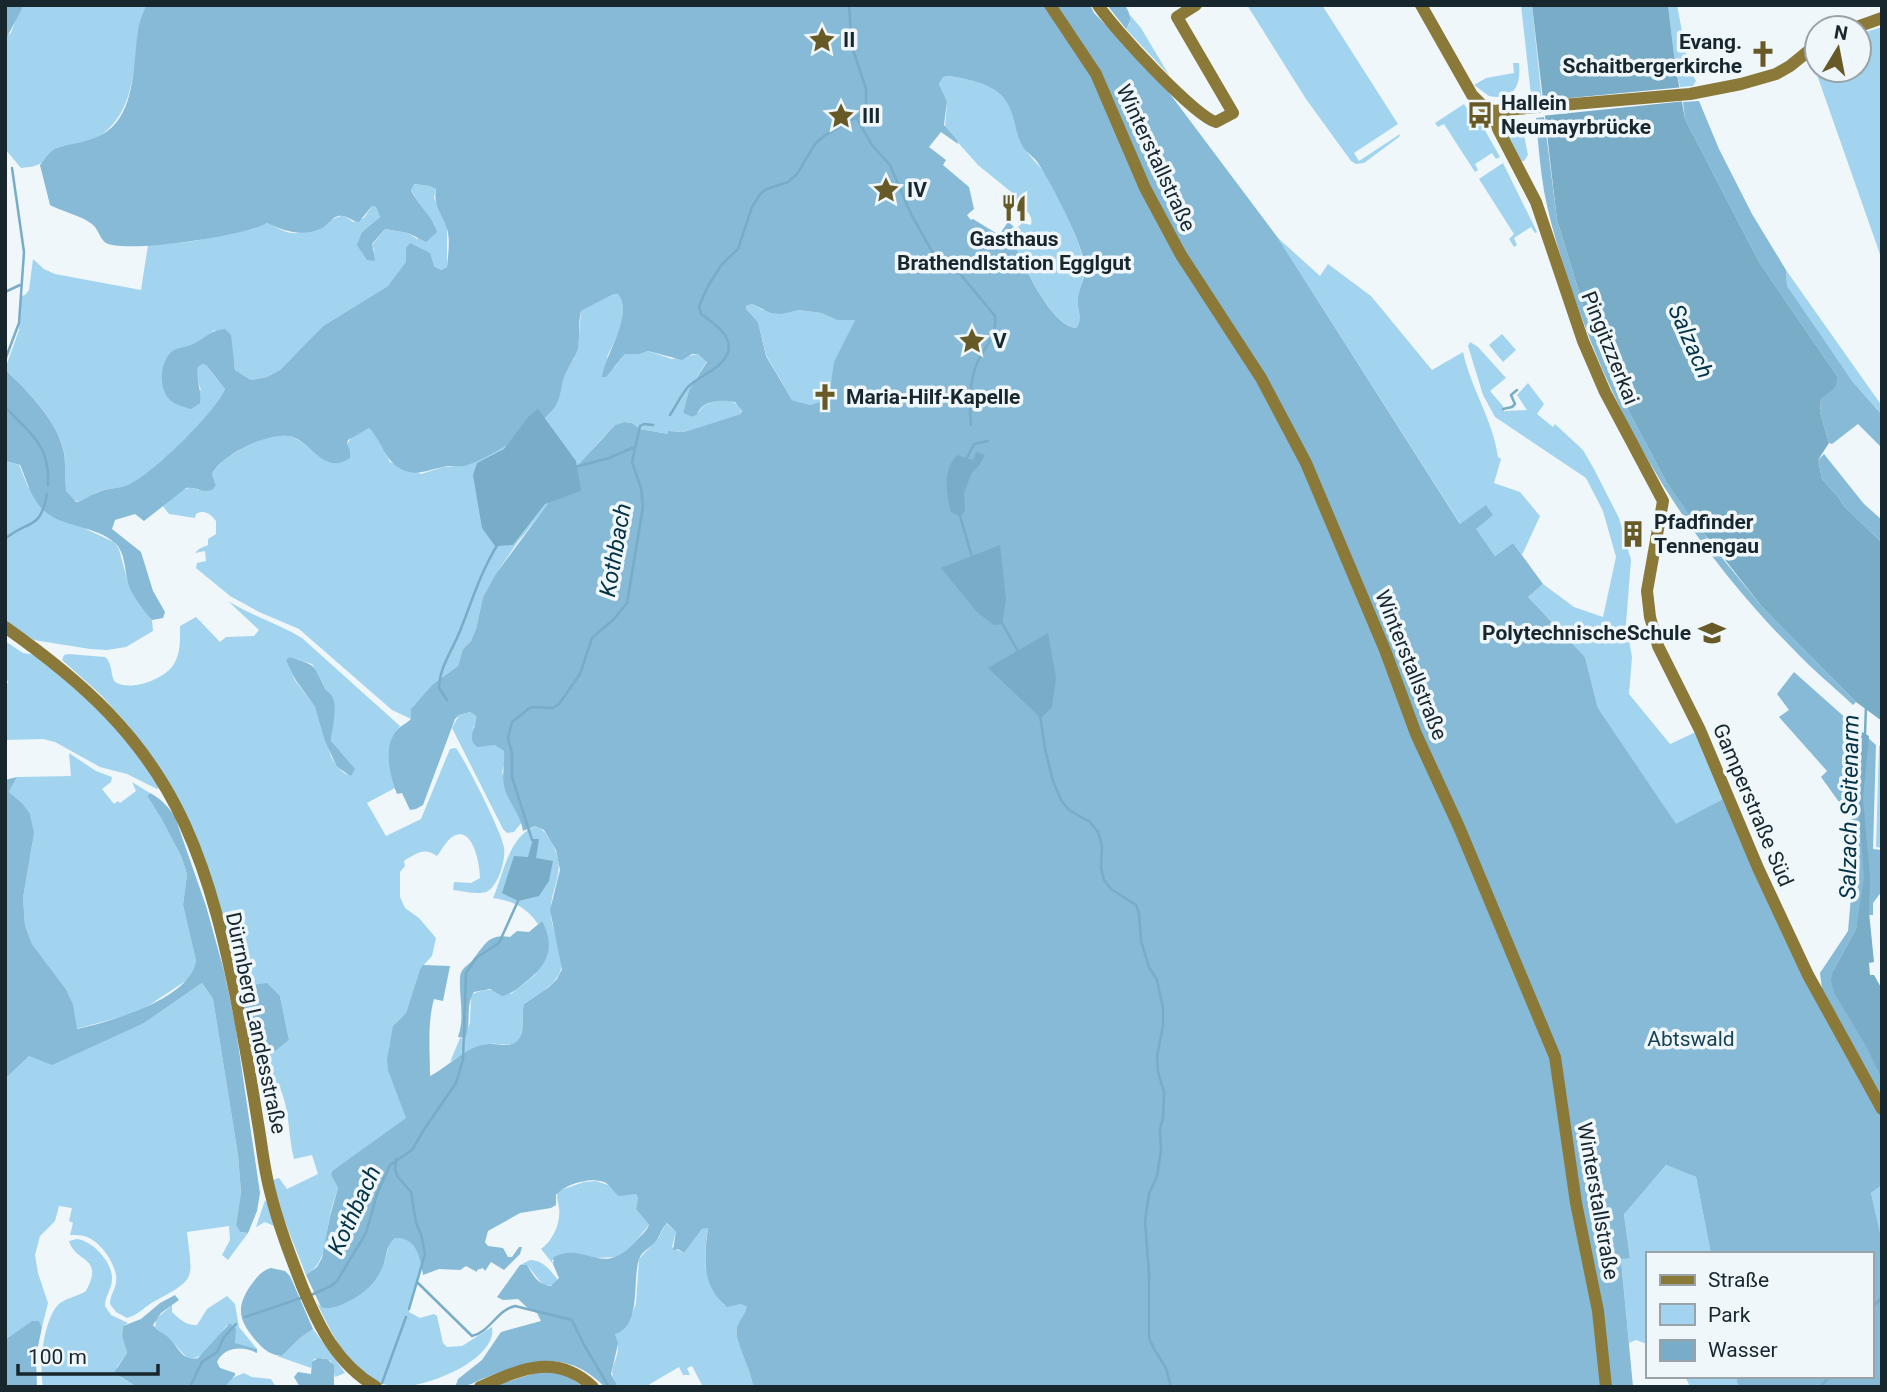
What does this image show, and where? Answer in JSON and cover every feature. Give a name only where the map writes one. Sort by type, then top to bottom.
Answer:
[{"type":"street","name":"Winterstallstraße","points":[[1050,5],[1096,74],[1145,188],[1181,255],[1261,377],[1306,463],[1385,650],[1416,734],[1459,827],[1555,1057],[1576,1203],[1599,1319],[1606,1387]]},
{"type":"street","name":"Winterstallstraße","points":[[1098,5],[1120,33],[1204,117],[1216,122],[1233,113],[1177,17],[1196,5]]},
{"type":"street","points":[[1421,5],[1472,95],[1484,107],[1493,111],[1690,94],[1776,74],[1803,55]]},
{"type":"street","name":"Pingitzzerkai","points":[[1493,111],[1497,129],[1536,202],[1589,355],[1620,422],[1663,501]]},
{"type":"street","name":"Gamperstraße Süd","points":[[1663,501],[1647,591],[1650,617],[1658,646],[1700,730],[1758,868],[1808,975],[1882,1109]]},
{"type":"street","name":"Dürrnberg Landesstraße","points":[[5,627],[73,677],[113,716],[148,760],[185,825],[205,880],[224,947],[242,1027],[270,1190],[299,1277],[316,1320],[342,1359],[376,1387]]},
{"type":"street","points":[[480,1387],[514,1372],[548,1366],[567,1369],[593,1387]]},
{"type":"green space","points":[[5,5],[24,5],[7,37],[5,37]]},
{"type":"green space","points":[[24,5],[146,5],[132,83],[118,117],[106,131],[88,142],[54,150],[39,164],[21,168],[5,149],[5,37],[11,33]]},
{"type":"green space","name":"Abtswald","points":[[146,5],[1090,5],[1094,13],[1161,82],[1278,238],[1460,524],[1486,505],[1493,515],[1476,529],[1495,556],[1513,543],[1543,584],[1528,597],[1585,657],[1598,708],[1676,824],[1723,799],[1882,1116],[1882,1185],[1871,1193],[1882,1241],[1882,1387],[1738,1387],[1736,1378],[1873,1378],[1873,1252],[1711,1252],[1696,1177],[1666,1165],[1624,1214],[1630,1258],[1621,1259],[1633,1387],[753,1387],[736,1333],[747,1307],[741,1304],[727,1307],[712,1290],[705,1261],[708,1228],[702,1229],[684,1253],[678,1249],[673,1250],[676,1232],[667,1223],[657,1240],[639,1259],[633,1313],[623,1329],[615,1334],[618,1344],[611,1374],[618,1387],[605,1387],[576,1366],[546,1361],[515,1367],[466,1385],[456,1385],[458,1379],[482,1360],[501,1332],[541,1321],[537,1313],[518,1299],[503,1300],[497,1297],[520,1265],[527,1265],[539,1282],[551,1286],[559,1278],[553,1264],[554,1257],[576,1253],[603,1259],[613,1258],[623,1253],[646,1230],[649,1225],[636,1209],[636,1194],[619,1196],[606,1183],[594,1180],[580,1182],[560,1191],[556,1195],[556,1205],[551,1208],[520,1213],[488,1231],[485,1242],[488,1246],[503,1248],[508,1257],[512,1257],[519,1247],[522,1247],[520,1254],[504,1270],[491,1262],[485,1271],[483,1268],[477,1272],[466,1266],[460,1270],[439,1269],[423,1275],[419,1256],[413,1245],[409,1241],[395,1238],[389,1246],[378,1276],[370,1286],[341,1305],[321,1307],[306,1275],[317,1267],[322,1258],[338,1188],[331,1175],[332,1171],[406,1118],[388,1070],[387,1059],[393,1026],[406,1013],[420,969],[423,965],[450,966],[443,1001],[434,999],[430,1018],[430,1076],[473,1048],[489,1044],[510,1045],[517,1041],[522,1029],[524,1004],[549,987],[562,969],[550,910],[560,870],[556,850],[544,830],[535,826],[523,831],[505,789],[504,751],[495,745],[477,747],[472,739],[476,716],[470,712],[459,715],[455,719],[423,805],[410,810],[402,793],[397,794],[392,778],[389,752],[393,736],[411,719],[411,709],[433,684],[458,666],[463,649],[471,641],[476,629],[483,597],[495,575],[570,474],[615,425],[632,423],[640,429],[668,434],[668,431],[684,432],[741,414],[742,411],[735,402],[721,401],[708,403],[692,417],[683,413],[689,390],[707,362],[698,354],[692,354],[682,360],[648,351],[625,354],[606,377],[602,377],[623,312],[618,294],[614,294],[581,311],[578,348],[564,377],[558,400],[551,411],[542,421],[515,440],[474,463],[419,473],[407,472],[391,461],[369,428],[348,440],[350,458],[340,463],[324,460],[296,438],[279,436],[257,442],[225,460],[212,474],[216,485],[212,490],[186,488],[144,521],[135,514],[115,520],[112,529],[141,552],[153,591],[165,612],[163,618],[152,620],[130,589],[122,553],[115,543],[96,532],[64,522],[46,512],[32,495],[20,465],[5,461],[5,369],[49,418],[64,453],[66,491],[76,502],[100,491],[128,485],[152,469],[182,442],[219,399],[225,389],[203,364],[197,371],[200,403],[191,409],[170,400],[163,389],[162,374],[165,360],[174,350],[193,344],[212,332],[225,329],[231,335],[235,370],[251,380],[267,377],[280,370],[323,326],[388,286],[406,262],[406,248],[410,243],[430,253],[434,266],[441,270],[447,267],[449,241],[448,231],[437,204],[436,189],[414,184],[411,190],[437,232],[426,242],[408,233],[385,229],[372,244],[375,261],[367,260],[357,245],[362,232],[380,217],[376,207],[372,206],[359,222],[338,216],[320,229],[306,233],[286,231],[267,223],[213,238],[161,245],[118,246],[106,243],[90,223],[50,205],[40,165],[55,149],[93,139],[116,123],[128,100],[139,28]],"holes":[[[943,77],[971,80],[985,85],[1003,97],[1023,147],[1038,163],[1074,232],[1085,271],[1079,294],[1080,317],[1076,328],[1067,325],[1048,307],[1015,245],[1013,226],[1008,222],[999,235],[971,220],[967,215],[974,209],[969,187],[943,165],[946,160],[929,147],[941,132],[958,144],[944,125],[947,101],[939,84]],[[752,304],[771,313],[782,314],[798,310],[821,313],[837,320],[855,320],[834,362],[831,395],[828,399],[810,405],[792,400],[766,356],[758,322],[746,306]]]},
{"type":"green space","points":[[1107,5],[1125,5],[1130,17],[1126,29]]},
{"type":"green space","points":[[1247,5],[1322,5],[1398,124],[1354,153],[1359,161],[1400,134],[1399,137],[1364,163],[1356,164],[1351,161],[1306,99]]},
{"type":"green space","points":[[1521,5],[1532,5],[1542,101],[1532,100]]},
{"type":"green space","points":[[1668,5],[1677,5],[1689,68],[1696,81],[1693,86],[1680,87]]},
{"type":"green space","points":[[1130,15],[1141,28],[1169,75],[1126,29],[1130,24]]},
{"type":"green space","points":[[1882,27],[1882,260],[1820,84],[1873,84],[1873,30]]},
{"type":"green space","points":[[1513,63],[1519,63],[1519,78],[1510,94],[1489,96],[1474,85],[1486,78],[1514,73]]},
{"type":"green space","points":[[949,76],[985,85],[1003,97],[1011,109],[1024,147],[1044,172],[1062,206],[1083,261],[1084,274],[1078,301],[1080,317],[1076,328],[1067,325],[1048,306],[1031,280],[1015,245],[1013,226],[1016,229],[1022,223],[1031,225],[1029,214],[1014,200],[1016,196],[978,165],[945,128],[947,101],[939,84],[943,77]]},
{"type":"green space","points":[[1699,101],[1719,149],[1752,214],[1786,270],[1787,286],[1852,381],[1882,415],[1882,448],[1858,424],[1832,444],[1829,443],[1820,412],[1821,399],[1837,376],[1759,262],[1685,119],[1683,102]]},
{"type":"green space","points":[[1464,104],[1469,112],[1473,109],[1500,157],[1496,159],[1492,153],[1475,164],[1478,170],[1475,172],[1444,124],[1438,127],[1435,123]]},
{"type":"green space","points":[[1544,117],[1557,220],[1589,325],[1593,325],[1612,380],[1667,483],[1723,559],[1763,608],[1856,702],[1853,705],[1795,651],[1727,576],[1669,494],[1619,406],[1580,313],[1551,222],[1543,182],[1536,118]]},
{"type":"green space","points":[[1510,122],[1522,125],[1528,155],[1524,161],[1521,161],[1504,129]]},
{"type":"green space","points":[[1503,163],[1537,232],[1531,227],[1514,238],[1517,245],[1514,247],[1509,239],[1514,234],[1479,179]]},
{"type":"green space","points":[[413,184],[436,188],[434,198],[447,227],[447,267],[441,270],[406,248],[406,262],[388,286],[323,326],[280,370],[267,377],[251,380],[235,370],[234,362],[215,330],[172,355],[164,364],[162,380],[201,390],[196,376],[198,367],[203,364],[225,389],[219,400],[183,441],[142,477],[123,487],[100,491],[82,501],[71,498],[65,488],[64,452],[55,429],[40,407],[5,369],[19,330],[21,296],[29,290],[33,259],[55,274],[141,290],[148,245],[188,242],[253,229],[267,223],[285,231],[299,233],[341,216],[353,222],[364,218],[372,206],[376,207],[380,217],[362,232],[375,253],[372,245],[385,229],[408,233],[417,239],[435,225],[419,206],[411,189]]},
{"type":"green space","points":[[1278,238],[1320,276],[1328,264],[1371,296],[1432,370],[1463,352],[1492,430],[1498,457],[1501,459],[1494,483],[1520,492],[1540,516],[1522,555],[1513,543],[1495,556],[1475,528],[1493,515],[1461,525]]},
{"type":"green space","points":[[1786,270],[1882,406],[1882,415],[1852,381],[1813,326],[1787,286]]},
{"type":"green space","points":[[618,294],[623,309],[620,326],[607,357],[614,368],[625,354],[648,351],[672,359],[698,354],[707,361],[689,390],[683,413],[692,417],[709,403],[727,400],[737,404],[742,414],[684,432],[669,431],[668,434],[640,429],[632,423],[615,425],[517,543],[483,597],[476,629],[471,641],[463,649],[458,666],[433,684],[414,705],[411,719],[392,710],[299,629],[230,596],[196,568],[197,563],[206,561],[205,551],[195,553],[208,545],[208,539],[216,534],[216,521],[205,512],[196,514],[195,518],[169,514],[162,505],[188,488],[198,490],[216,485],[212,474],[225,459],[258,441],[289,436],[326,460],[347,444],[353,435],[369,428],[378,437],[390,462],[421,474],[443,467],[463,466],[524,434],[574,359],[581,311]]},
{"type":"green space","points":[[752,304],[763,310],[798,310],[821,313],[837,320],[855,320],[835,362],[831,395],[828,399],[810,405],[792,400],[766,355],[758,322],[746,309],[746,306]]},
{"type":"green space","points":[[1502,334],[1516,350],[1503,362],[1489,345]]},
{"type":"green space","points":[[1470,342],[1478,347],[1506,378],[1490,391],[1504,411],[1527,410],[1517,395],[1528,383],[1544,404],[1537,414],[1553,427],[1555,424],[1583,450],[1619,518],[1631,560],[1626,624],[1632,657],[1629,694],[1670,744],[1696,732],[1723,799],[1676,825],[1598,708],[1585,657],[1528,597],[1543,584],[1574,607],[1603,617],[1616,557],[1603,511],[1586,478],[1495,417],[1483,395],[1468,346]]},
{"type":"green space","points":[[1824,454],[1864,504],[1882,520],[1882,543],[1844,506],[1822,479],[1818,460]]},
{"type":"green space","points":[[5,461],[19,465],[28,487],[88,530],[114,542],[119,549],[129,587],[152,620],[153,631],[126,647],[90,649],[34,640],[5,621]]},
{"type":"green space","points":[[228,601],[302,638],[400,726],[392,741],[390,756],[395,788],[367,803],[386,836],[421,819],[450,749],[456,748],[491,813],[504,848],[497,879],[490,889],[482,893],[453,890],[454,882],[471,883],[480,878],[475,850],[472,843],[462,835],[450,838],[437,856],[424,852],[404,861],[405,866],[400,872],[400,897],[405,908],[419,918],[436,938],[432,956],[420,969],[406,1013],[396,1023],[389,1047],[407,1118],[332,1171],[331,1175],[338,1188],[322,1256],[313,1270],[306,1275],[283,1217],[273,1180],[279,1178],[287,1189],[318,1174],[312,1155],[294,1159],[279,1085],[261,1069],[262,1062],[289,1040],[280,996],[239,987],[229,946],[152,757],[101,695],[62,660],[64,655],[68,654],[105,657],[115,682],[138,685],[156,679],[170,669],[178,655],[180,626],[196,617],[220,642],[226,637],[254,636],[259,630]],"holes":[[[290,657],[312,664],[334,703],[331,741],[347,775],[337,767],[331,756],[315,707],[294,679]]]},
{"type":"green space","points":[[5,641],[23,653],[36,655],[87,695],[130,743],[160,787],[157,789],[127,774],[100,767],[55,742],[43,739],[5,740],[5,687],[8,682],[5,675]]},
{"type":"green space","points":[[290,657],[313,666],[332,696],[335,711],[331,741],[355,769],[351,776],[337,767],[325,741],[315,707],[295,679],[286,660]]},
{"type":"green space","points":[[1794,672],[1876,745],[1873,849],[1882,850],[1882,891],[1873,903],[1873,915],[1859,915],[1856,929],[1833,971],[1882,1080],[1882,1097],[1822,989],[1820,973],[1848,931],[1857,827],[1821,777],[1827,771],[1779,717],[1789,710],[1777,694]]},
{"type":"green space","points":[[470,712],[476,716],[477,722],[473,728],[504,751],[502,772],[522,822],[514,832],[507,833],[503,829],[452,728],[459,715]]},
{"type":"green space","points":[[1879,746],[1882,746],[1882,848],[1876,847]]},
{"type":"green space","points":[[69,753],[96,771],[112,777],[111,782],[102,789],[114,804],[118,801],[120,803],[136,791],[132,782],[150,793],[147,796],[181,856],[187,874],[183,905],[196,961],[190,978],[139,1012],[76,1029],[73,1004],[66,989],[32,944],[25,925],[23,898],[34,834],[22,803],[9,792],[17,777],[71,776]]},
{"type":"green space","points":[[17,777],[9,792],[30,814],[34,834],[23,898],[25,925],[32,944],[66,989],[73,1004],[77,1029],[147,1007],[180,987],[191,975],[196,961],[183,905],[187,874],[181,856],[147,796],[150,793],[158,798],[175,817],[206,906],[235,1023],[260,1193],[257,1211],[248,1233],[240,1232],[236,1225],[241,1193],[238,1155],[213,999],[202,983],[144,1023],[52,1065],[29,1056],[5,1079],[5,780]]},
{"type":"green space","points":[[535,826],[548,837],[558,861],[559,870],[551,914],[561,951],[560,972],[549,986],[524,1004],[522,1029],[517,1041],[479,1046],[450,1062],[470,1023],[471,995],[486,990],[511,994],[535,975],[542,921],[538,924],[529,913],[518,906],[493,898],[513,847]]},
{"type":"green space","points":[[542,921],[549,941],[547,957],[543,964],[530,978],[508,994],[502,996],[490,989],[474,992],[465,1038],[458,1037],[461,1023],[462,970],[491,939],[510,937],[517,931],[529,932]]},
{"type":"green space","points":[[202,983],[213,999],[238,1155],[241,1194],[236,1225],[240,1232],[248,1233],[228,1260],[222,1255],[230,1240],[229,1226],[187,1232],[189,1276],[179,1287],[127,1318],[116,1312],[110,1304],[116,1277],[108,1256],[92,1240],[70,1235],[73,1223],[69,1221],[72,1208],[59,1206],[55,1221],[40,1236],[35,1255],[48,1303],[42,1327],[39,1321],[5,1340],[5,1079],[30,1055],[144,1023]]},
{"type":"green space","points":[[267,983],[280,996],[289,1040],[262,1062],[249,1041],[239,987]]},
{"type":"green space","points":[[1666,1165],[1696,1177],[1711,1252],[1646,1252],[1646,1344],[1636,1340],[1629,1343],[1621,1258],[1630,1258],[1624,1213]]},
{"type":"green space","points":[[596,1181],[636,1194],[636,1209],[649,1225],[628,1250],[617,1257],[552,1260],[553,1264],[541,1249],[549,1241],[557,1225],[558,1191]]},
{"type":"green space","points":[[1882,1185],[1882,1241],[1871,1193]]},
{"type":"green space","points":[[265,1200],[274,1226],[265,1222],[256,1227]]},
{"type":"green space","points":[[666,1223],[676,1232],[672,1247],[684,1253],[702,1229],[708,1227],[705,1260],[712,1284],[724,1305],[741,1304],[748,1307],[736,1333],[753,1387],[703,1387],[692,1366],[687,1368],[690,1375],[683,1375],[679,1367],[645,1387],[618,1387],[614,1380],[612,1370],[618,1346],[615,1334],[630,1320],[636,1303],[639,1259],[659,1237]]},
{"type":"green space","points":[[395,1238],[406,1240],[420,1255],[421,1272],[409,1312],[420,1318],[434,1314],[437,1316],[443,1343],[447,1347],[462,1346],[492,1327],[490,1340],[483,1351],[470,1362],[436,1379],[403,1387],[376,1381],[354,1364],[337,1341],[317,1303],[321,1307],[384,1263],[390,1242]]},
{"type":"green space","points":[[77,1239],[95,1248],[109,1266],[112,1283],[105,1306],[111,1315],[128,1323],[123,1326],[122,1336],[127,1353],[117,1367],[120,1377],[137,1387],[43,1387],[43,1345],[52,1314],[60,1303],[86,1291],[91,1280],[91,1266],[72,1248],[69,1241]]},
{"type":"green space","points":[[530,1260],[546,1266],[558,1280],[552,1285],[543,1285],[527,1265],[520,1265]]},
{"type":"green space","points":[[271,1268],[285,1271],[290,1276],[313,1329],[282,1356],[272,1354],[261,1346],[247,1329],[241,1316],[242,1301],[251,1285],[257,1277]]},
{"type":"green space","points":[[175,1295],[179,1300],[161,1313],[153,1325],[188,1358],[198,1358],[230,1323],[236,1329],[235,1343],[257,1349],[257,1353],[246,1349],[229,1350],[220,1357],[217,1362],[220,1368],[235,1373],[225,1387],[137,1387],[116,1374],[115,1371],[127,1353],[122,1336],[123,1326],[141,1319],[160,1303]]},
{"type":"green space","points":[[227,1296],[235,1304],[239,1327],[257,1349],[238,1346],[234,1341],[235,1334],[227,1325],[206,1352],[188,1359],[168,1337],[155,1328],[156,1319],[172,1305],[172,1312],[180,1319],[197,1325],[207,1309]]},
{"type":"green space","points":[[32,1321],[39,1321],[42,1327],[36,1356],[37,1387],[5,1387],[5,1340]]},
{"type":"green space","points":[[313,1329],[345,1373],[335,1377],[331,1361],[323,1358],[314,1359],[311,1368],[277,1356],[282,1356]]},
{"type":"green space","points":[[318,1358],[327,1359],[334,1365],[334,1387],[300,1387],[294,1377],[298,1372],[311,1374],[312,1362]]},
{"type":"green space","points":[[545,1370],[569,1377],[584,1387],[490,1387]]},
{"type":"green space","points":[[244,1373],[252,1377],[271,1379],[276,1387],[225,1387],[230,1379]]},
{"type":"green space","points":[[1686,1378],[1736,1378],[1738,1387],[1690,1387]]},
{"type":"water","name":"Salzach","points":[[1532,5],[1668,5],[1685,119],[1759,262],[1837,376],[1834,387],[1821,399],[1820,412],[1829,443],[1818,460],[1822,479],[1844,506],[1882,543],[1882,721],[1856,702],[1763,608],[1667,483],[1612,380],[1593,325],[1589,325],[1557,220]]},
{"type":"water","points":[[538,409],[576,461],[581,491],[545,504],[513,545],[495,546],[482,528],[473,475],[477,463],[504,449],[529,416]]},
{"type":"water","points":[[976,452],[985,455],[972,472],[964,493],[965,511],[960,517],[951,512],[947,475],[957,455],[973,460]]},
{"type":"water","points":[[1000,545],[1006,600],[1002,624],[994,625],[977,612],[941,568]]},
{"type":"water","points":[[1048,633],[1056,678],[1052,707],[1041,718],[988,668]]},
{"type":"water","name":"Salzach Seitenarm","points":[[1862,732],[1869,736],[1863,798],[1874,962],[1869,963],[1870,975],[1874,975],[1882,989],[1882,1080],[1866,1046],[1835,994],[1831,981],[1833,971],[1856,929],[1864,878],[1858,799]]},
{"type":"water","points":[[533,839],[539,839],[536,858],[553,861],[549,881],[539,896],[518,901],[502,893],[514,856],[528,857]]},
{"type":"pier","points":[[1684,87],[1686,101],[1541,116],[1539,101]]},
{"type":"waterway","name":"Kothbach","points":[[670,415],[688,387],[726,357],[729,349],[725,336],[701,314],[699,306],[722,264],[738,249],[752,207],[761,193],[788,182],[797,174],[815,144],[824,136],[862,114],[866,106],[866,89],[852,47],[849,5]]},
{"type":"waterway","points":[[857,119],[872,145],[890,165],[911,214],[933,253],[961,275],[995,316],[993,336],[977,363],[972,378],[971,425]]},
{"type":"waterway","points":[[5,360],[19,323],[24,252],[12,168]]},
{"type":"waterway","points":[[5,292],[20,285]]},
{"type":"waterway","points":[[1503,409],[1515,404],[1511,395],[1517,390]]},
{"type":"waterway","points":[[5,407],[31,433],[42,450],[48,471],[48,485]]},
{"type":"waterway","name":"Kothbach","points":[[532,840],[512,777],[512,753],[508,738],[512,722],[531,707],[553,708],[559,704],[580,674],[592,638],[614,619],[627,603],[643,507],[641,488],[632,462],[640,426],[653,425]]},
{"type":"waterway","points":[[967,458],[974,444],[988,441]]},
{"type":"waterway","name":"Kothbach","points":[[575,467],[609,458],[635,447]]},
{"type":"waterway","points":[[5,539],[37,520],[47,494]]},
{"type":"waterway","points":[[960,516],[972,557]]},
{"type":"waterway","name":"Kothbach","points":[[447,700],[439,688],[441,673],[482,575],[498,544]]},
{"type":"waterway","points":[[1002,623],[1019,653]]},
{"type":"waterway","name":"Salzach Seitenarm","points":[[1865,734],[1866,706]]},
{"type":"waterway","points":[[1040,715],[1045,749],[1061,800],[1069,810],[1090,822],[1098,832],[1102,846],[1101,868],[1104,880],[1111,889],[1136,905],[1141,941],[1149,967],[1157,980],[1163,1008],[1163,1026],[1157,1056],[1164,1092],[1160,1129],[1161,1151],[1157,1176],[1149,1194],[1145,1221],[1149,1273],[1149,1338],[1166,1368],[1171,1387]]},
{"type":"waterway","name":"Kothbach","points":[[311,1295],[337,1281],[366,1233],[377,1194],[390,1165],[412,1150],[456,1083],[463,1060],[466,973],[476,958],[499,943],[518,901]]},
{"type":"waterway","points":[[396,1159],[395,1170],[398,1177],[411,1192],[425,1254],[409,1309]]},
{"type":"waterway","points":[[418,1283],[472,1336],[515,1306],[572,1320],[609,1387]]},
{"type":"waterway","name":"Kothbach","points":[[245,1317],[301,1298]]},
{"type":"waterway","points":[[1873,1306],[1882,1298]]},
{"type":"waterway","points":[[382,1383],[406,1317]]},
{"type":"waterway","name":"Kothbach","points":[[190,1387],[202,1362],[217,1352],[224,1337],[236,1324]]},
{"type":"waterway","points":[[1820,1387],[1828,1378]]},
{"type":"place","name":"II","points":[[822,40]]},
{"type":"place","name":"Evang. Schaitbergerkirche","points":[[1763,54]]},
{"type":"place","name":"Hallein Neumayrbrücke","points":[[1480,115]]},
{"type":"place","name":"III","points":[[841,116]]},
{"type":"place","name":"IV","points":[[886,190]]},
{"type":"place","name":"Gasthaus Brathendlstation Egglgut","points":[[1014,208]]},
{"type":"place","name":"V","points":[[972,341]]},
{"type":"place","name":"Maria-Hilf-Kapelle","points":[[825,397]]},
{"type":"place","name":"Pfadfinder Tennengau","points":[[1633,534]]},
{"type":"place","name":"PolytechnischeSchule","points":[[1712,633]]}]
